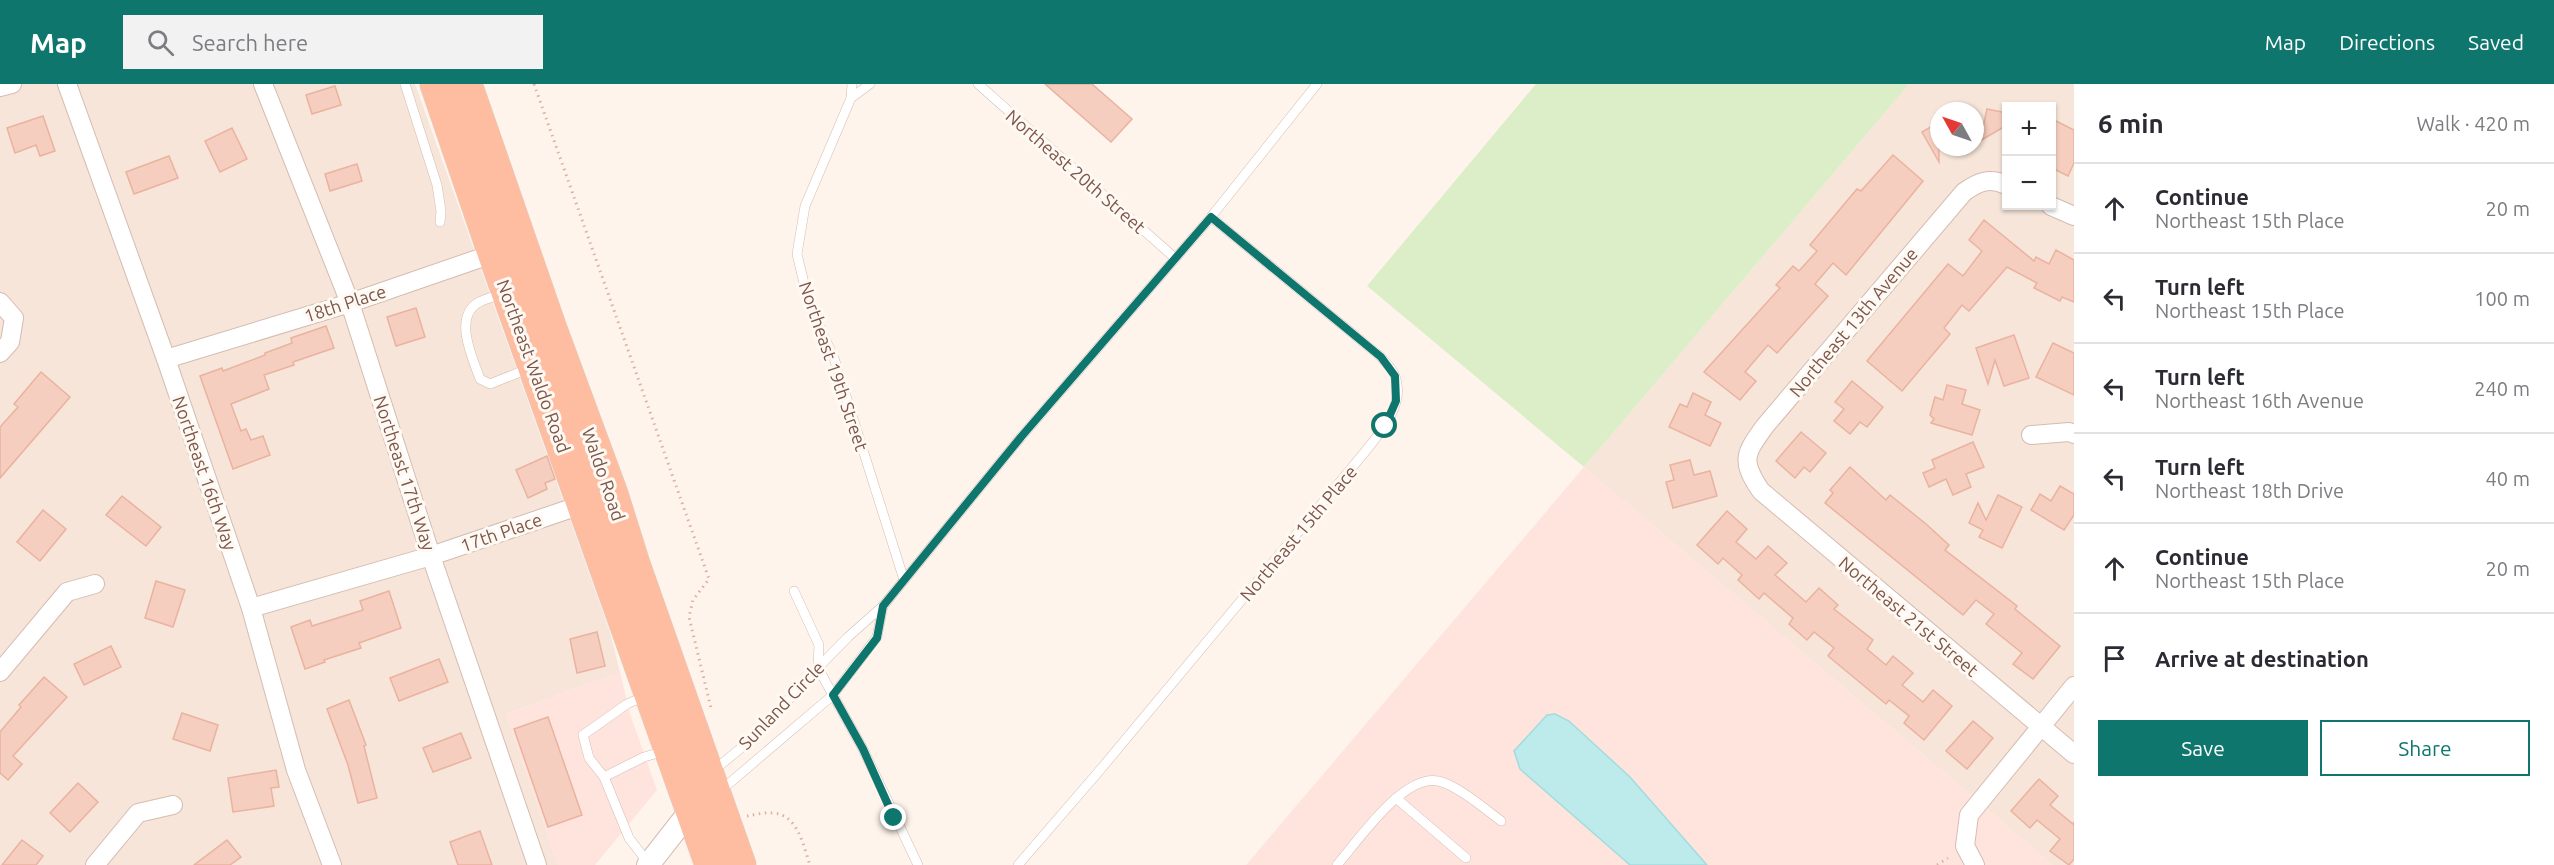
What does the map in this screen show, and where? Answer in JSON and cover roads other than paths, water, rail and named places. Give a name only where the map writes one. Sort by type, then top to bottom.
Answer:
[{"type":"highway","name":"Northeast Waldo Road","points":[[436,84],[534,366],[598,499],[634,648]]},
{"type":"highway","name":"Waldo Road","points":[[466,84],[551,329],[598,499],[634,564],[713,799],[740,865]]},
{"type":"highway","name":"Waldo Road","points":[[634,648],[670,749],[713,799],[711,865]]},
{"type":"street","points":[[0,87],[12,84]]},
{"type":"street","name":"Northeast 16th Way","points":[[67,84],[166,359],[251,608],[296,770],[332,865]]},
{"type":"street","name":"Northeast 17th Way","points":[[264,84],[350,303],[431,556],[537,865]]},
{"type":"street","name":"Northeast 13th Avenue","points":[[1749,473],[1748,450],[1765,426],[1964,192],[1978,182],[1996,180],[2002,183]]},
{"type":"street","points":[[2056,208],[2074,216]]},
{"type":"street","name":"18th Place","points":[[166,359],[350,303],[523,244]]},
{"type":"street","points":[[0,302],[14,318],[10,342],[0,353]]},
{"type":"street","points":[[2031,435],[2069,432],[2074,434]]},
{"type":"street","name":"Northeast 21st Street","points":[[1749,473],[1761,491],[2074,754]]},
{"type":"street","name":"17th Place","points":[[251,608],[431,556],[598,499]]},
{"type":"street","points":[[0,672],[67,592],[95,584]]},
{"type":"street","points":[[1975,865],[1965,846],[1969,815],[2074,686]]},
{"type":"street","points":[[649,865],[713,799]]},
{"type":"street","points":[[95,865],[138,813],[173,805]]},
{"type":"lane","points":[[405,84],[437,185],[441,211],[440,222]]},
{"type":"lane","name":"Northeast 19th Street","points":[[852,84],[851,98],[805,206],[797,254],[809,304],[834,358],[904,580]]},
{"type":"lane","points":[[851,98],[870,84]]},
{"type":"lane","name":"Northeast 20th Street","points":[[978,84],[1175,258]]},
{"type":"lane","name":"Sunland Circle","points":[[713,799],[758,734],[818,668],[883,606],[1021,437],[1211,217],[1317,84]]},
{"type":"lane","name":"Northeast 15th Place","points":[[1018,865],[1364,453],[1385,426],[1396,401],[1395,376],[1381,357],[1211,217]]},
{"type":"lane","points":[[507,292],[477,303],[468,314],[466,330],[477,369],[482,381],[490,384],[534,366]]},
{"type":"lane","points":[[794,591],[819,645],[818,668],[863,749],[918,865]]},
{"type":"lane","name":"Sunland Circle","points":[[713,799],[833,695],[877,638],[883,606]]},
{"type":"lane","points":[[649,865],[629,838],[604,777],[589,758],[583,735],[627,704],[650,693]]},
{"type":"lane","points":[[604,777],[644,757],[670,749]]},
{"type":"lane","points":[[1338,865],[1396,798],[1418,783],[1438,781],[1458,791],[1501,820]]},
{"type":"lane","points":[[1396,798],[1466,858]]},
{"type":"water","points":[[1555,714],[1569,721],[1630,777],[1707,865],[1630,865],[1520,769],[1514,751],[1547,715]]}]
